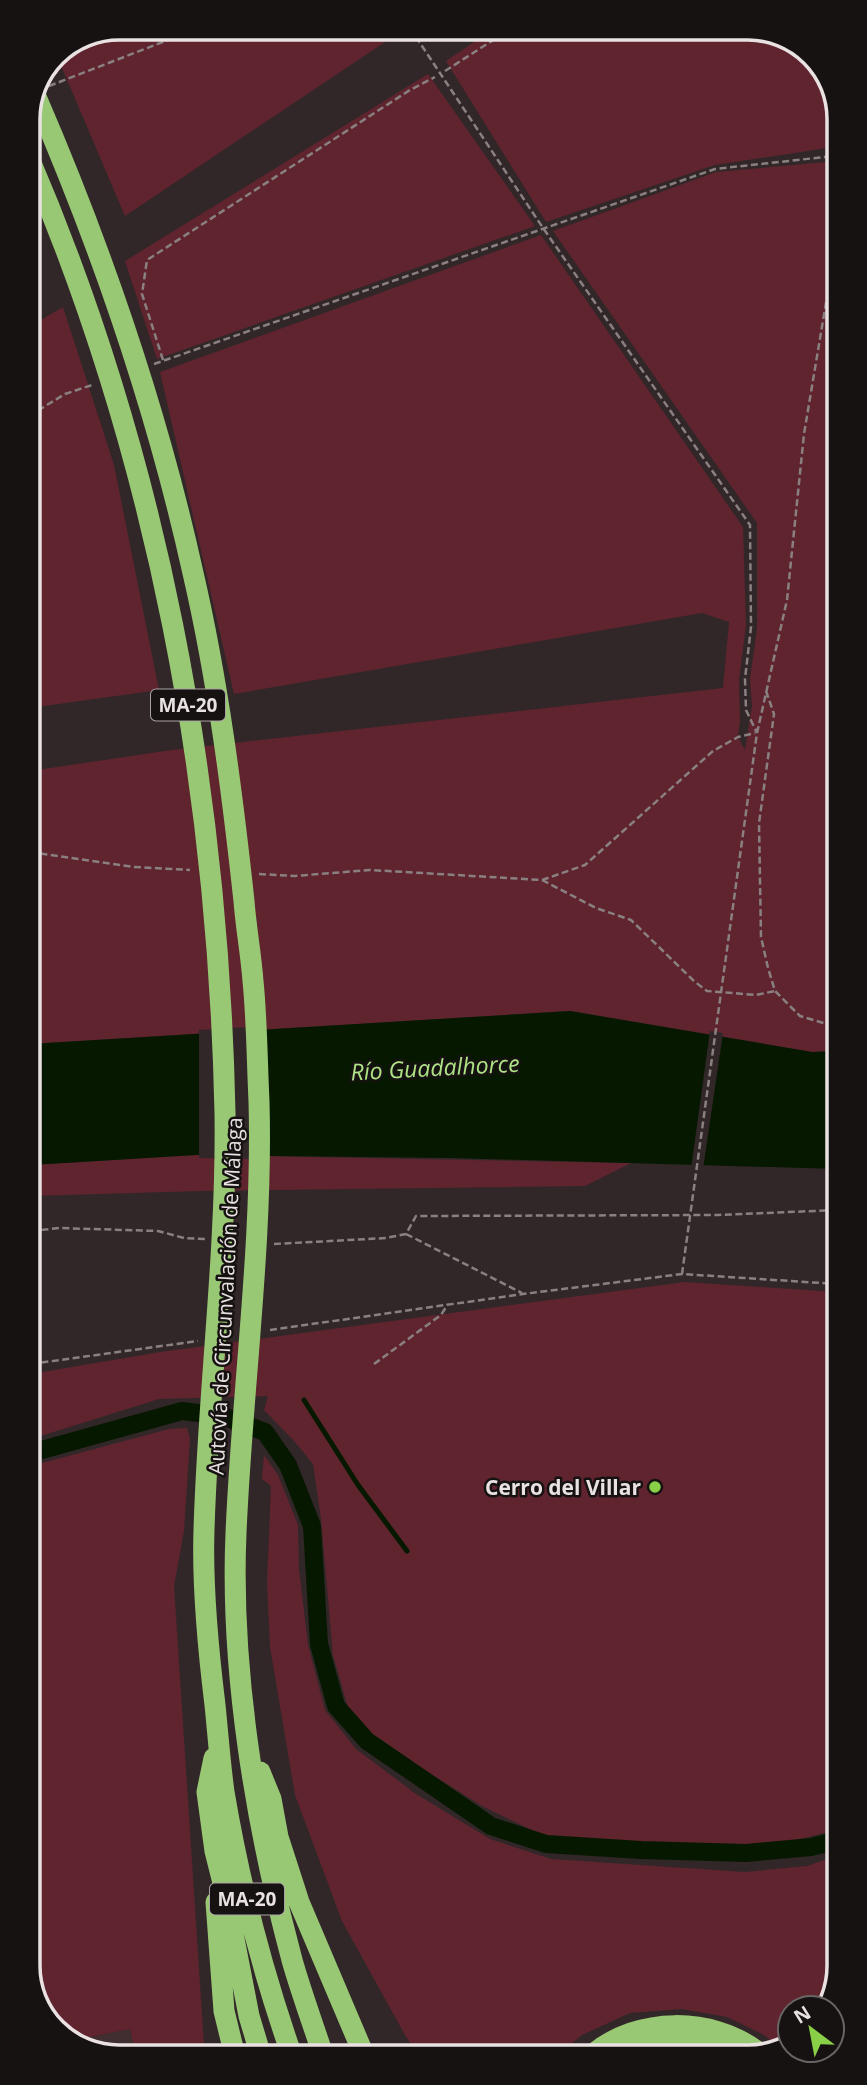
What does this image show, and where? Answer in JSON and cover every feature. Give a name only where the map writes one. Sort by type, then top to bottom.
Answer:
[{"type":"highway","name":"Autovía de Circunvalación de Málaga","points":[[41,109],[93,237],[134,357],[164,459],[194,575],[225,743],[253,981],[259,1105],[259,1195],[236,1535],[240,1653],[256,1806],[293,1961],[320,2045]]},
{"type":"highway","name":"Autovía de Circunvalación de Málaga","points":[[40,186],[106,366],[135,466],[182,669],[206,825],[220,982],[225,1141],[224,1207],[204,1532],[211,1669],[224,1790],[240,1873],[262,1961],[289,2045]]},
{"type":"highway","points":[[219,1739],[207,1792],[215,1851],[249,2016],[258,2045]]},
{"type":"highway","points":[[250,1747],[271,1799],[278,1837],[299,1902],[360,2045]]},
{"type":"highway","points":[[215,1851],[223,2011],[232,2045]]},
{"type":"highway","points":[[328,1973],[374,2045]]},
{"type":"highway","points":[[603,2045],[627,2033],[655,2026],[681,2025],[728,2035],[746,2045]]},
{"type":"path","points":[[47,86],[168,40]]},
{"type":"path","points":[[417,40],[543,228],[750,525],[751,627],[745,679],[746,710],[757,733]]},
{"type":"path","points":[[444,71],[493,40]]},
{"type":"path","points":[[163,361],[142,294],[147,260],[410,90],[435,77]]},
{"type":"path","points":[[151,365],[715,169],[827,157]]},
{"type":"path","points":[[682,1273],[757,733],[787,600],[804,434],[827,297]]},
{"type":"path","points":[[40,409],[65,394],[102,382]]},
{"type":"path","points":[[765,688],[775,714],[759,823],[761,937],[775,991],[800,1016],[827,1024]]},
{"type":"path","points":[[254,874],[294,876],[370,870],[542,880],[585,865],[713,751],[738,737],[757,733]]},
{"type":"path","points":[[40,853],[134,867],[201,871]]},
{"type":"path","points":[[542,880],[596,908],[631,920],[707,991],[756,995],[775,991]]},
{"type":"path","points":[[406,1234],[416,1216],[705,1215],[827,1210]]},
{"type":"path","points":[[40,1230],[59,1228],[158,1231],[184,1238],[210,1240]]},
{"type":"path","points":[[273,1244],[386,1238],[406,1234],[523,1294]]},
{"type":"path","points":[[262,1332],[682,1273],[827,1283]]},
{"type":"path","points":[[373,1364],[441,1315],[449,1304]]},
{"type":"path","points":[[40,1363],[207,1339]]},
{"type":"shaded area","points":[[119,40],[388,40],[125,216],[61,66],[80,51],[94,44]]},
{"type":"shaded area","points":[[477,40],[753,40],[773,44],[804,63],[819,84],[826,109],[827,148],[715,165],[546,222],[446,61]]},
{"type":"shaded area","points":[[428,74],[535,226],[157,359],[125,261]]},
{"type":"shaded area","points":[[827,163],[827,1051],[812,1052],[570,1011],[40,1043],[40,770],[172,750],[723,688],[729,622],[702,613],[234,694],[160,372],[541,235],[743,527],[746,625],[739,680],[738,737],[745,750],[752,706],[750,679],[757,629],[757,523],[553,231],[716,172]]},
{"type":"shaded area","points":[[63,307],[114,465],[159,690],[40,707],[40,321]]},
{"type":"shaded area","points":[[196,1155],[631,1163],[585,1186],[40,1196],[40,1164]]},
{"type":"shaded area","points":[[685,1282],[827,1291],[827,1832],[782,1844],[738,1847],[546,1837],[482,1806],[390,1748],[356,1721],[347,1704],[333,1655],[321,1519],[313,1464],[264,1410],[268,1396],[159,1399],[40,1436],[40,1372],[160,1352]]},
{"type":"shaded area","points":[[187,1428],[190,1439],[184,1531],[174,1586],[204,2045],[133,2045],[130,2029],[87,2038],[71,2028],[48,2001],[41,1976],[40,1464],[169,1429]]},
{"type":"shaded area","points":[[264,1455],[278,1475],[298,1525],[299,1569],[308,1645],[325,1710],[356,1749],[416,1794],[490,1839],[551,1859],[745,1872],[807,1866],[827,1859],[827,1966],[824,1986],[822,1994],[776,1994],[776,2040],[772,2041],[727,2017],[682,2009],[630,2013],[582,2035],[570,2045],[412,2045],[342,1921],[295,1795],[270,1647],[267,1583],[271,1486],[262,1479]]},
{"type":"shaded area","points":[[130,2029],[133,2045],[114,2045],[87,2038]]},
{"type":"water","name":"Río Guadalhorce","points":[[570,1011],[812,1052],[827,1051],[827,1169],[451,1158],[196,1155],[40,1164],[40,1043]]},
{"type":"pier","points":[[262,1026],[261,1159],[199,1158],[199,1030]]},
{"type":"pier","points":[[710,1031],[723,1033],[703,1169],[691,1169]]},
{"type":"waterway","points":[[304,1400],[358,1485],[407,1551]]},
{"type":"waterway","points":[[40,1450],[182,1411],[223,1416],[265,1432],[288,1465],[312,1526],[319,1644],[336,1706],[367,1741],[491,1826],[546,1844],[641,1850],[746,1853],[827,1843]]},
{"type":"place","name":"Cerro del Villar","points":[[655,1487]]}]
